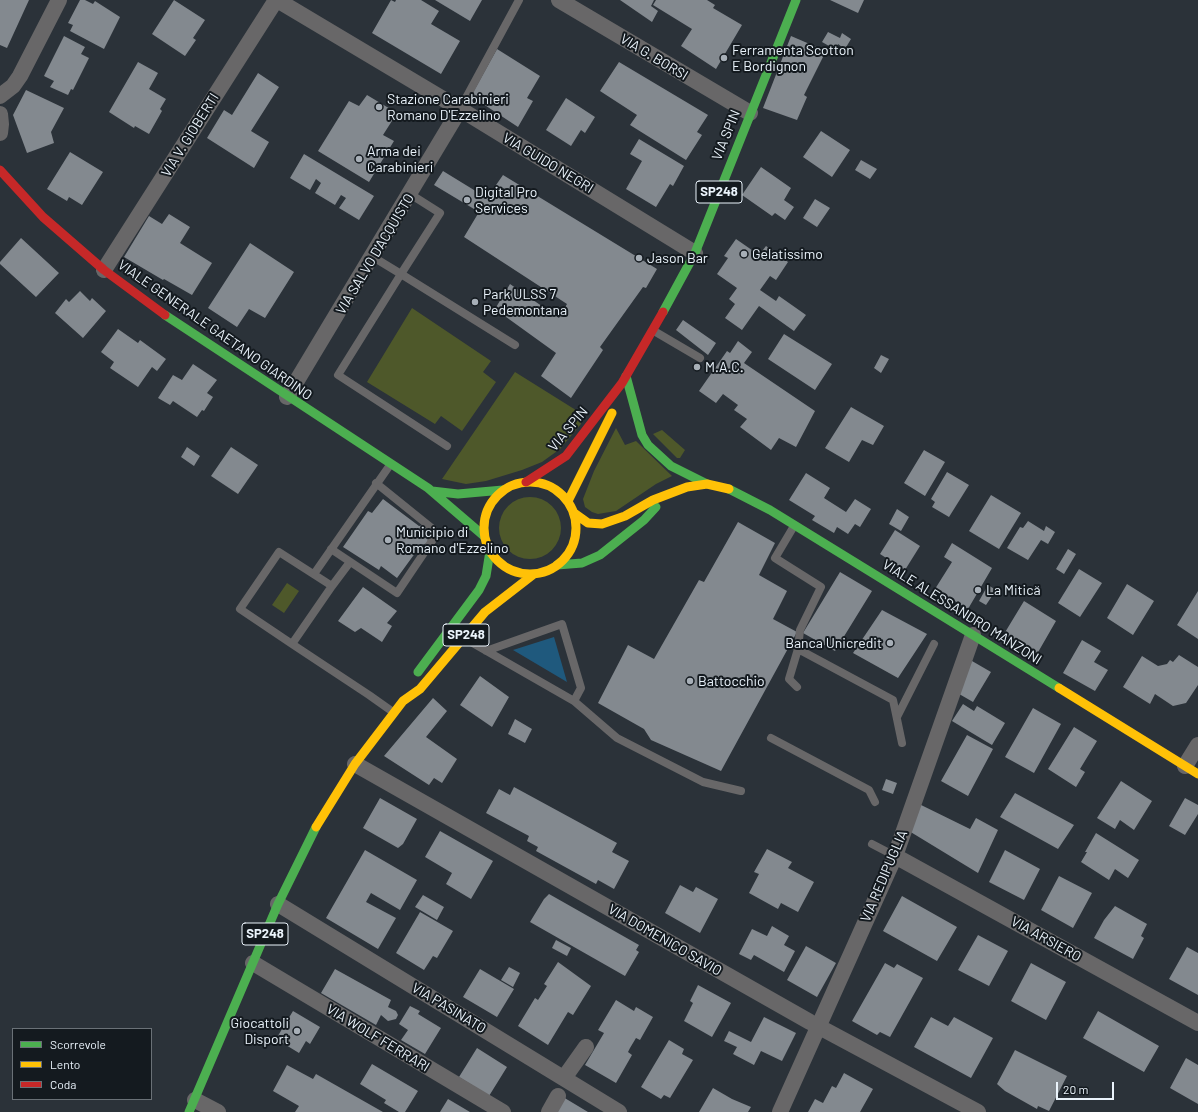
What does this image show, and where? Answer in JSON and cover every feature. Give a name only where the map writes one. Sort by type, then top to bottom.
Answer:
[{"type":"main road","name":"VIA SPIN","points":[[526,482],[556,464],[566,456],[624,380],[653,330],[695,253],[796,0]]},
{"type":"main road","name":"VIALE GENERALE GAETANO GIARDINO","points":[[0,170],[43,217],[104,270],[156,309],[287,397],[432,491],[484,536]]},
{"type":"main road","name":"VIA SPIN","points":[[568,501],[609,420],[624,380]]},
{"type":"main road","name":"VIALE ALESSANDRO MANZONI","points":[[624,380],[642,435],[648,445],[670,466],[707,484],[728,488],[747,497],[1192,770]]},
{"type":"main road","name":"VIA SPIN","points":[[526,482],[542,483],[556,490],[568,501],[574,513],[576,528],[574,542],[567,555],[550,570],[534,574],[521,573],[509,569],[498,561],[490,551],[484,536],[484,523],[487,510],[494,499],[503,490],[518,483],[526,482]]},
{"type":"main road","name":"VIALE ALESSANDRO MANZONI","points":[[574,513],[588,523],[602,524],[625,516],[653,500],[687,487],[707,484]]},
{"type":"main road","name":"VIALE GENERALE GAETANO GIARDINO","points":[[432,491],[463,494],[503,490]]},
{"type":"main road","name":"VIALE ALESSANDRO MANZONI","points":[[557,565],[582,563],[600,555],[644,520],[667,495]]},
{"type":"main road","name":"SP248","points":[[192,1106],[278,904],[309,838],[355,764],[403,701],[409,684],[479,590],[486,576],[490,551]]},
{"type":"main road","name":"SP248","points":[[403,701],[420,689],[485,612],[534,574]]},
{"type":"street","points":[[0,96],[13,86],[20,76],[59,0]]},
{"type":"street","name":"VIA GUIDO NEGRI","points":[[276,0],[695,253]]},
{"type":"street","name":"VIA V. GIOBERTI","points":[[104,270],[276,0]]},
{"type":"street","name":"VIA G. BORSI","points":[[559,0],[750,113]]},
{"type":"street","name":"VIA SALVO D'ACQUISTO","points":[[287,397],[460,110]]},
{"type":"street","name":"VIA REDIPUGLIA","points":[[780,1112],[894,856],[973,635]]},
{"type":"street","points":[[1192,770],[1198,745]]},
{"type":"street","name":"VIA DOMENICO SAVIO","points":[[355,764],[818,1027],[978,1112]]},
{"type":"street","name":"VIA ARSIERO","points":[[894,856],[1198,1023]]},
{"type":"street","name":"VIA PASINATO","points":[[278,904],[619,1112]]},
{"type":"street","name":"VIA WOLF FERRARI","points":[[253,963],[503,1112]]},
{"type":"street","points":[[564,1078],[586,1046]]},
{"type":"street","points":[[548,1112],[558,1096]]},
{"type":"street","points":[[192,1106],[218,1112]]},
{"type":"lane","points":[[460,110],[519,0]]},
{"type":"lane","points":[[410,194],[440,212],[338,375],[447,446]]},
{"type":"lane","points":[[373,256],[515,345]]},
{"type":"lane","points":[[653,330],[700,358]]},
{"type":"lane","points":[[314,574],[376,483],[391,464]]},
{"type":"lane","points":[[331,549],[397,593],[434,538],[433,529],[376,483]]},
{"type":"lane","points":[[794,525],[775,558],[821,587],[800,630],[798,649],[789,679],[797,687]]},
{"type":"lane","points":[[332,586],[279,552],[240,609],[394,713]]},
{"type":"lane","points":[[292,644],[350,562]]},
{"type":"lane","points":[[486,651],[562,624],[581,688],[574,700]]},
{"type":"lane","points":[[464,637],[486,651],[574,700],[617,738],[703,782],[741,791]]},
{"type":"lane","points":[[897,717],[934,644]]},
{"type":"lane","points":[[798,649],[893,700],[902,743]]},
{"type":"lane","points":[[771,738],[869,790],[875,802]]},
{"type":"lane","points":[[872,844],[894,856]]},
{"type":"green space","points":[[412,308],[491,361],[483,372],[496,382],[462,431],[441,416],[435,424],[367,382]]},
{"type":"green space","points":[[515,372],[579,412],[581,424],[560,449],[542,462],[522,470],[486,481],[466,484],[442,479]]},
{"type":"green space","points":[[616,428],[625,445],[636,441],[672,476],[656,484],[616,511],[598,514],[585,507],[583,499],[594,471]]},
{"type":"green space","points":[[662,430],[685,450],[680,458],[677,458],[653,434]]},
{"type":"green space","points":[[530,497],[547,502],[552,506],[556,511],[561,528],[556,545],[552,550],[547,554],[530,559],[513,554],[508,550],[504,545],[499,528],[504,511],[508,506],[513,502]]},
{"type":"green space","points":[[287,583],[299,591],[284,613],[272,605]]},
{"type":"water","points":[[554,637],[567,682],[513,650]]},
{"type":"building","points":[[0,0],[29,0],[7,48],[0,45]]},
{"type":"building","points":[[80,0],[85,0],[93,4],[95,1],[120,17],[104,49],[70,31],[73,25],[68,23]]},
{"type":"building","points":[[174,0],[205,20],[193,38],[196,40],[185,56],[152,34]]},
{"type":"building","points":[[391,0],[395,2],[396,0],[421,0],[439,11],[431,24],[460,41],[441,74],[372,33]]},
{"type":"building","points":[[435,0],[482,0],[470,21]]},
{"type":"building","points":[[620,0],[654,0],[651,6],[658,11],[652,22]]},
{"type":"building","points":[[656,0],[707,0],[715,5],[713,8],[742,25],[716,69],[681,46],[692,29],[653,5]]},
{"type":"building","points":[[830,0],[864,0],[858,13]]},
{"type":"building","points":[[828,32],[840,38],[842,33],[851,39],[845,49],[838,44],[836,50],[822,42]]},
{"type":"building","points":[[64,36],[85,47],[81,54],[89,58],[73,90],[71,89],[68,95],[50,87],[54,81],[44,76]]},
{"type":"building","points":[[791,36],[826,51],[804,95],[807,97],[797,120],[763,108]]},
{"type":"building","points":[[497,49],[540,76],[527,98],[533,101],[518,127],[471,96]]},
{"type":"building","points":[[138,62],[158,73],[149,89],[166,99],[160,109],[162,111],[149,134],[135,126],[134,128],[109,112]]},
{"type":"building","points":[[619,62],[708,115],[697,132],[702,135],[686,160],[630,125],[637,115],[600,91]]},
{"type":"building","points":[[258,73],[279,87],[251,131],[269,142],[254,168],[207,138],[224,110],[232,115]]},
{"type":"building","points":[[26,90],[64,108],[51,132],[54,143],[27,153],[13,115]]},
{"type":"building","points":[[367,95],[397,113],[383,135],[394,141],[369,182],[318,151],[349,101],[359,106]]},
{"type":"building","points":[[566,98],[595,117],[585,133],[581,130],[571,146],[546,130]]},
{"type":"building","points":[[821,131],[850,150],[832,177],[803,157]]},
{"type":"building","points":[[639,139],[684,166],[673,186],[670,184],[656,207],[626,189],[642,161],[630,154]]},
{"type":"building","points":[[70,152],[103,172],[82,205],[69,197],[67,201],[47,189]]},
{"type":"building","points":[[304,154],[374,196],[359,220],[339,208],[346,198],[341,195],[335,205],[315,193],[321,183],[316,179],[310,190],[290,178]]},
{"type":"building","points":[[861,160],[877,169],[870,179],[855,170]]},
{"type":"building","points":[[761,167],[791,188],[784,200],[794,207],[785,220],[775,213],[772,216],[742,195]]},
{"type":"building","points":[[443,171],[487,198],[503,175],[657,269],[646,288],[643,287],[600,347],[603,350],[571,398],[541,376],[556,353],[495,309],[510,284],[559,318],[567,304],[464,237],[479,212],[434,185]]},
{"type":"building","points":[[815,199],[830,208],[817,227],[803,218]]},
{"type":"building","points":[[169,214],[190,227],[180,243],[212,263],[192,295],[124,257],[149,216],[162,224]]},
{"type":"building","points":[[21,238],[59,273],[36,297],[0,264],[0,262]]},
{"type":"building","points":[[736,239],[759,255],[766,246],[788,262],[776,280],[770,276],[760,290],[776,301],[779,296],[806,315],[794,331],[759,306],[742,330],[725,318],[735,304],[729,299],[737,288],[717,274],[728,258],[724,256]]},
{"type":"building","points":[[250,243],[294,272],[265,318],[249,309],[237,327],[208,308]]},
{"type":"building","points":[[80,291],[90,301],[92,298],[106,311],[83,338],[55,313],[66,299],[69,302]]},
{"type":"building","points":[[683,320],[716,343],[708,355],[676,330]]},
{"type":"building","points":[[118,329],[138,343],[140,340],[166,359],[157,371],[152,367],[138,387],[110,368],[114,362],[101,352]]},
{"type":"building","points":[[784,334],[832,364],[815,390],[768,359]]},
{"type":"building","points":[[738,341],[752,352],[744,363],[815,411],[796,447],[779,438],[771,450],[740,427],[747,419],[734,410],[738,405],[723,394],[716,403],[699,391],[727,351],[730,353]]},
{"type":"building","points":[[881,355],[889,359],[881,373],[874,368]]},
{"type":"building","points":[[193,364],[217,380],[207,393],[213,397],[204,411],[202,410],[197,417],[173,401],[170,405],[158,398],[173,375],[182,380]]},
{"type":"building","points":[[851,407],[884,426],[873,445],[862,440],[849,462],[825,448]]},
{"type":"building","points":[[187,447],[200,456],[194,466],[181,457]]},
{"type":"building","points":[[231,447],[258,465],[238,494],[211,476]]},
{"type":"building","points":[[924,450],[945,462],[925,496],[904,483]]},
{"type":"building","points":[[947,472],[969,485],[949,517],[932,507],[935,502],[931,499]]},
{"type":"building","points":[[806,473],[830,488],[824,498],[846,512],[855,499],[871,509],[860,527],[855,524],[848,534],[837,527],[834,533],[812,520],[815,516],[789,500]]},
{"type":"building","points":[[991,495],[1021,513],[999,549],[969,531]]},
{"type":"building","name":"Municipio di Romano d'Ezzelino","points":[[383,499],[419,526],[425,525],[427,533],[428,543],[421,545],[397,578],[381,566],[379,570],[343,547],[368,511],[372,513]]},
{"type":"building","points":[[897,509],[909,517],[901,531],[889,524]]},
{"type":"building","points":[[1028,521],[1044,531],[1046,526],[1055,532],[1048,544],[1041,540],[1028,560],[1007,548],[1020,527],[1023,528]]},
{"type":"building","name":"Battocchio","points":[[738,522],[775,543],[759,575],[787,591],[773,619],[797,632],[721,771],[651,740],[644,729],[598,703],[628,645],[654,659],[699,580],[704,582]]},
{"type":"building","points":[[895,530],[920,546],[905,570],[880,554]]},
{"type":"building","points":[[952,543],[992,568],[968,609],[935,589],[952,562],[944,557]]},
{"type":"building","points":[[1068,549],[1076,554],[1064,574],[1056,569]]},
{"type":"building","points":[[1079,569],[1102,583],[1080,617],[1058,603]]},
{"type":"building","points":[[840,572],[872,591],[835,651],[803,633]]},
{"type":"building","points":[[1127,584],[1154,601],[1133,635],[1107,618]]},
{"type":"building","points":[[988,585],[996,590],[986,605],[979,601]]},
{"type":"building","points":[[363,587],[397,611],[387,623],[392,626],[382,642],[361,628],[355,632],[338,621]]},
{"type":"building","points":[[1198,591],[1198,639],[1177,625]]},
{"type":"building","points":[[1024,601],[1056,621],[1037,654],[1004,634]]},
{"type":"building","points":[[882,610],[927,634],[898,678],[853,653]]},
{"type":"building","points":[[1082,640],[1101,651],[1094,662],[1108,670],[1095,691],[1063,673]]},
{"type":"building","points":[[1179,655],[1198,667],[1198,685],[1186,703],[1173,706],[1155,694],[1150,704],[1123,687],[1142,656],[1158,666],[1167,664],[1170,660],[1173,662]]},
{"type":"building","points":[[972,661],[991,672],[973,702],[954,691]]},
{"type":"building","points":[[480,676],[509,697],[492,727],[460,705]]},
{"type":"building","points":[[433,698],[447,711],[426,737],[457,759],[442,783],[434,778],[429,785],[384,756]]},
{"type":"building","points":[[963,704],[974,711],[977,706],[1005,723],[992,745],[952,721]]},
{"type":"building","points":[[1033,708],[1061,724],[1034,773],[1005,757]]},
{"type":"building","points":[[515,719],[532,729],[525,743],[508,734]]},
{"type":"building","points":[[1074,727],[1097,741],[1080,769],[1085,772],[1076,787],[1048,769]]},
{"type":"building","points":[[967,735],[993,749],[968,796],[941,781]]},
{"type":"building","points":[[886,779],[897,783],[893,794],[882,790]]},
{"type":"building","points":[[1121,781],[1152,801],[1134,830],[1120,820],[1115,829],[1097,818]]},
{"type":"building","points":[[514,787],[617,843],[612,852],[629,861],[614,889],[598,880],[596,884],[536,851],[538,847],[527,841],[529,836],[486,813],[499,789],[510,795]]},
{"type":"building","points":[[1015,793],[1074,825],[1058,849],[1000,817]]},
{"type":"building","points":[[380,798],[417,819],[403,844],[398,848],[363,828]]},
{"type":"building","points":[[1185,798],[1198,805],[1198,814],[1185,835],[1169,826]]},
{"type":"building","points":[[917,803],[970,829],[976,818],[998,830],[978,873],[909,831]]},
{"type":"building","points":[[440,831],[493,861],[471,899],[446,884],[452,873],[425,857]]},
{"type":"building","points":[[1096,833],[1139,860],[1128,878],[1115,869],[1109,880],[1081,862]]},
{"type":"building","points":[[767,849],[792,862],[788,868],[814,882],[798,912],[781,903],[778,909],[749,893],[759,874],[754,872]]},
{"type":"building","points":[[365,850],[417,880],[400,910],[371,893],[366,902],[396,918],[378,949],[326,918]]},
{"type":"building","points":[[1005,850],[1040,869],[1024,900],[989,882]]},
{"type":"building","points":[[1059,876],[1092,893],[1073,928],[1041,910]]},
{"type":"building","points":[[680,885],[693,892],[696,887],[718,899],[700,933],[665,913]]},
{"type":"building","points":[[549,894],[639,945],[636,950],[639,952],[625,976],[530,922],[544,899]]},
{"type":"building","points":[[423,895],[444,907],[437,920],[415,907]]},
{"type":"building","points":[[902,896],[957,927],[937,961],[883,931]]},
{"type":"building","points":[[1115,906],[1147,924],[1141,936],[1144,938],[1133,959],[1094,938],[1104,920]]},
{"type":"building","points":[[420,912],[453,931],[437,958],[433,956],[424,970],[396,953]]},
{"type":"building","points":[[772,926],[789,936],[784,945],[795,951],[784,972],[754,955],[751,960],[739,954],[752,929],[767,936]]},
{"type":"building","points":[[978,935],[1008,951],[989,986],[958,970]]},
{"type":"building","points":[[556,940],[571,948],[567,956],[552,948]]},
{"type":"building","points":[[806,946],[836,963],[817,997],[787,980]]},
{"type":"building","points":[[1187,947],[1198,953],[1198,995],[1169,979]]},
{"type":"building","points":[[558,962],[591,986],[573,1015],[568,1012],[548,1045],[518,1026],[535,998],[538,1000],[547,986],[544,984]]},
{"type":"building","points":[[885,963],[894,968],[897,964],[923,978],[890,1037],[880,1032],[877,1035],[852,1021]]},
{"type":"building","points":[[1031,963],[1066,982],[1046,1020],[1011,1001]]},
{"type":"building","points":[[509,967],[520,973],[513,987],[501,980]]},
{"type":"building","points":[[335,969],[391,1000],[388,1007],[396,1011],[398,1015],[396,1019],[388,1021],[381,1015],[376,1025],[321,993]]},
{"type":"building","points":[[480,969],[514,989],[497,1017],[463,997]]},
{"type":"building","points":[[698,985],[731,1003],[712,1037],[684,1021],[693,1003],[690,1001]]},
{"type":"building","points":[[616,1000],[634,1011],[636,1007],[653,1017],[640,1040],[636,1038],[630,1048],[628,1052],[632,1055],[616,1083],[585,1065],[604,1033],[598,1030]]},
{"type":"building","points":[[410,1006],[420,1011],[418,1014],[441,1028],[425,1054],[401,1040],[408,1030],[399,1024]]},
{"type":"building","points":[[293,1011],[320,1027],[310,1044],[306,1041],[299,1053],[276,1039]]},
{"type":"building","points":[[1098,1011],[1159,1046],[1144,1072],[1083,1038]]},
{"type":"building","points":[[764,1017],[796,1033],[782,1061],[761,1051],[754,1065],[733,1054],[737,1047],[724,1041],[729,1031],[751,1042]]},
{"type":"building","points":[[931,1017],[948,1026],[954,1017],[993,1038],[971,1078],[914,1047]]},
{"type":"building","points":[[669,1040],[684,1049],[682,1054],[693,1060],[670,1098],[664,1095],[661,1099],[641,1087]]},
{"type":"building","points":[[477,1048],[507,1067],[489,1096],[459,1077]]},
{"type":"building","points":[[1015,1050],[1067,1076],[1049,1111],[1038,1106],[1037,1109],[1005,1091],[997,1084]]},
{"type":"building","points":[[1186,1058],[1198,1065],[1198,1104],[1170,1088]]},
{"type":"building","points":[[372,1064],[418,1091],[405,1112],[399,1112],[384,1103],[386,1100],[360,1084]]},
{"type":"building","points":[[287,1065],[313,1079],[316,1074],[383,1112],[295,1112],[299,1106],[273,1091]]},
{"type":"building","points":[[844,1073],[873,1089],[860,1112],[808,1112],[815,1099],[823,1103],[832,1086],[836,1088]]},
{"type":"building","points":[[713,1088],[732,1099],[751,1107],[748,1112],[699,1112]]},
{"type":"building","points":[[563,1097],[588,1112],[554,1112]]},
{"type":"building","points":[[448,1099],[470,1112],[440,1112]]},
{"type":"traffic: fast","points":[[663,312],[695,253],[796,0]]},
{"type":"traffic: fast","points":[[165,315],[428,488],[484,536]]},
{"type":"traffic: fast","points":[[626,376],[642,435],[648,445],[671,466],[707,484]]},
{"type":"traffic: fast","points":[[729,489],[770,510],[1059,688]]},
{"type":"traffic: fast","points":[[432,491],[458,494],[503,490]]},
{"type":"traffic: fast","points":[[557,565],[582,563],[600,555],[644,520],[656,507]]},
{"type":"traffic: fast","points":[[418,672],[479,590],[486,576],[490,551]]},
{"type":"traffic: fast","points":[[189,1112],[278,904],[316,827]]},
{"type":"traffic: slow","points":[[568,501],[612,413]]},
{"type":"traffic: slow","points":[[530,482],[548,486],[562,496],[572,510],[576,528],[572,546],[562,560],[548,570],[530,574],[512,570],[498,560],[488,546],[484,528],[488,510],[498,496],[512,486],[530,482]]},
{"type":"traffic: slow","points":[[574,513],[588,523],[602,524],[625,516],[653,500],[687,487],[707,484],[729,489]]},
{"type":"traffic: slow","points":[[316,827],[355,764],[403,701],[420,689],[485,612],[534,574]]},
{"type":"traffic: slow","points":[[1059,688],[1198,774]]},
{"type":"traffic: jam","points":[[0,170],[43,217],[104,270],[165,315]]},
{"type":"traffic: jam","points":[[526,482],[566,456],[622,383],[663,312]]},
{"type":"place","name":"Ferramenta Scotton E Bordignon","points":[[724,58]]},
{"type":"place","name":"Stazione Carabinieri Romano D'Ezzelino","points":[[379,107]]},
{"type":"place","name":"Arma dei Carabinieri","points":[[359,159]]},
{"type":"place","name":"Digital Pro Services","points":[[467,200]]},
{"type":"place","name":"Gelatissimo","points":[[744,254]]},
{"type":"place","name":"Jason Bar","points":[[639,258]]},
{"type":"place","name":"Park ULSS 7 Pedemontana","points":[[475,302]]},
{"type":"place","name":"M.A.C.","points":[[697,367]]},
{"type":"place","name":"Municipio di Romano d'Ezzelino","points":[[388,540]]},
{"type":"place","name":"La Mitică","points":[[978,590]]},
{"type":"place","name":"Banca Unicredit","points":[[890,643]]},
{"type":"place","name":"Battocchio","points":[[690,681]]},
{"type":"place","name":"Giocattoli Disport","points":[[297,1031]]}]
